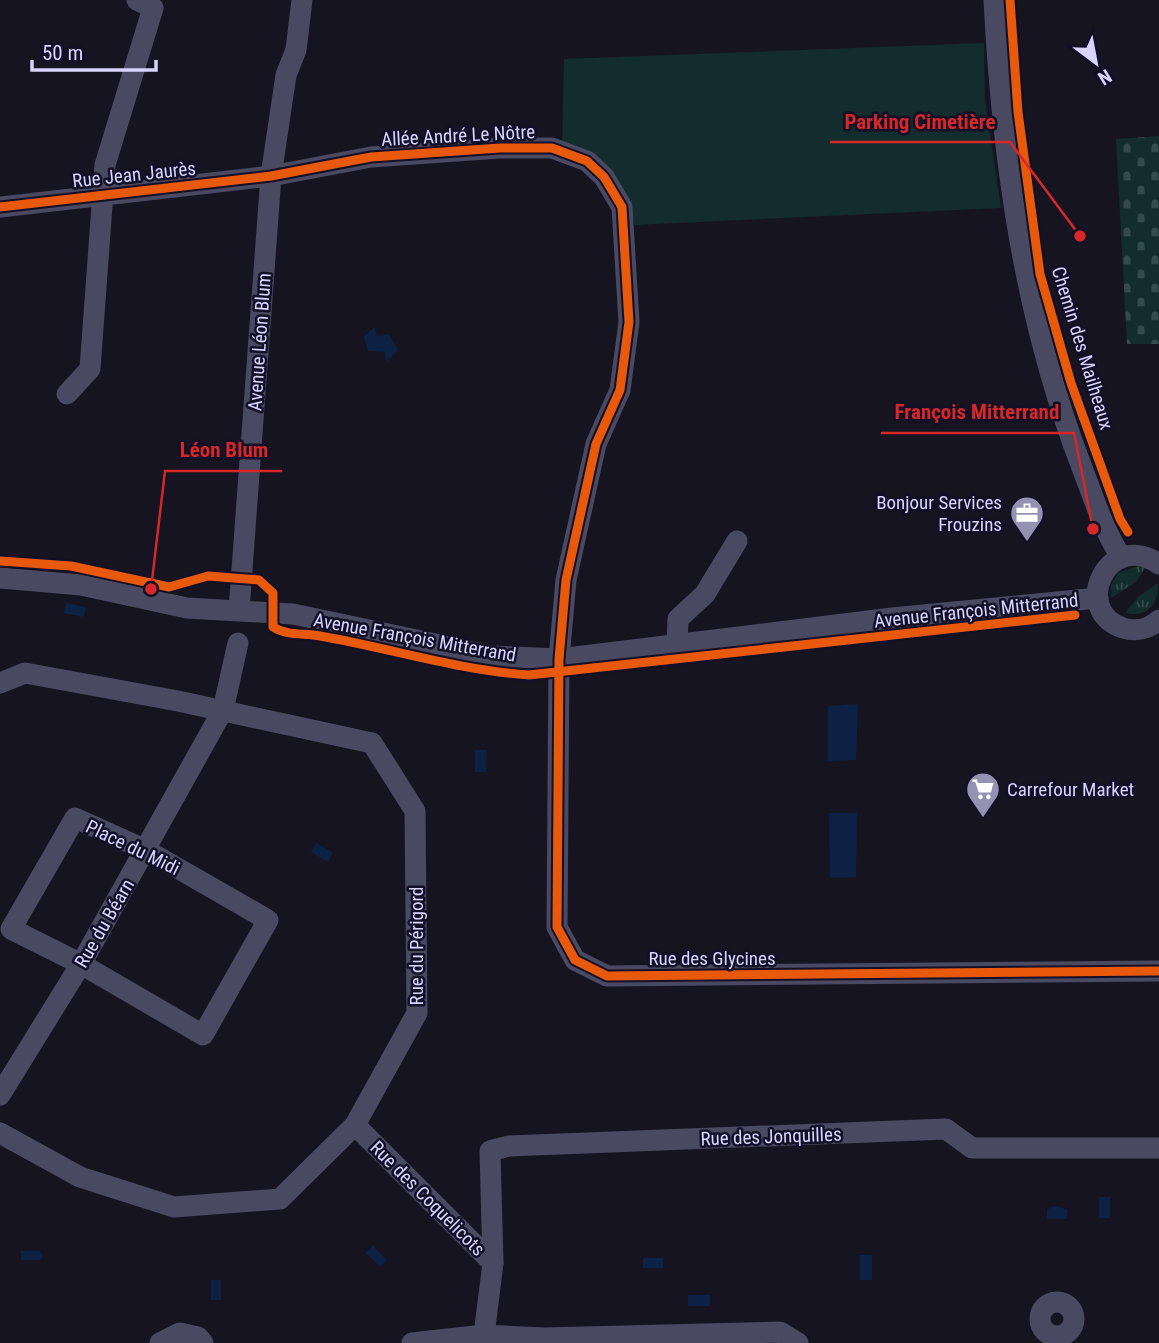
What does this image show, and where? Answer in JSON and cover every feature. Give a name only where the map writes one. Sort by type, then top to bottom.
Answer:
[{"type":"street","points":[[67,394],[90,369],[105,164],[153,8],[137,0]]},
{"type":"street","name":"Avenue Léon Blum","points":[[239,610],[271,176],[286,75],[296,50],[302,0]]},
{"type":"street","name":"Chemin des Mailheaux","points":[[994,0],[1000,114],[1026,277],[1049,369],[1073,443],[1108,533],[1121,557]]},
{"type":"street","name":"Allée André Le Nôtre","points":[[271,176],[371,157],[500,148],[552,148],[587,161],[615,193],[622,207],[625,228],[629,322],[620,390],[596,444],[568,569],[559,659]]},
{"type":"street","name":"Rue Jean Jaurès","points":[[0,207],[271,176]]},
{"type":"street","points":[[677,644],[678,619],[705,594],[737,541]]},
{"type":"street","points":[[1157,629],[1117,626],[1101,609],[1098,598],[1102,573],[1121,557],[1141,555],[1159,564]]},
{"type":"street","name":"Avenue François Mitterrand","points":[[0,578],[81,586],[187,608],[293,614],[492,656],[559,659],[892,618],[1098,598]]},
{"type":"street","name":"Rue du Béarn","points":[[0,1096],[81,964],[223,710],[238,643]]},
{"type":"street","name":"Rue des Glycines","points":[[559,659],[557,927],[575,960],[607,976],[1159,971]]},
{"type":"street","name":"Rue du Périgord","points":[[0,683],[24,673],[223,710],[372,743],[415,811],[417,1013],[355,1125],[280,1199],[174,1207],[80,1177],[0,1133]]},
{"type":"street","name":"Place du Midi","points":[[75,818],[146,850],[268,920],[203,1035],[81,964],[11,929],[75,818]]},
{"type":"street","name":"Rue des Coquelicots","points":[[355,1125],[493,1264],[484,1335]]},
{"type":"street","name":"Rue des Jonquilles","points":[[493,1264],[490,1152],[509,1146],[946,1129],[972,1148],[1159,1148]]},
{"type":"street","points":[[412,1343],[484,1335],[544,1340],[780,1332],[798,1343]]},
{"type":"street","points":[[160,1343],[180,1333],[198,1337],[202,1343]]},
{"type":"green space","points":[[984,43],[985,99],[1001,208],[635,225],[624,193],[562,143],[564,59]]},
{"type":"green space","points":[[1159,136],[1159,344],[1127,344],[1116,139]]},
{"type":"green space","points":[[1138,566],[1145,568],[1136,582],[1111,598],[1111,585],[1118,573]]},
{"type":"green space","points":[[1158,583],[1156,598],[1150,608],[1139,614],[1125,613],[1138,597]]},
{"type":"water","points":[[374,327],[377,336],[389,335],[398,349],[387,362],[384,352],[368,351],[364,337]]},
{"type":"water","points":[[66,603],[86,607],[84,617],[64,613]]},
{"type":"water","points":[[858,704],[856,760],[828,761],[828,706]]},
{"type":"water","points":[[475,750],[487,750],[486,772],[475,772]]},
{"type":"water","points":[[829,813],[857,813],[856,877],[830,878]]},
{"type":"water","points":[[316,843],[333,853],[328,862],[311,852]]},
{"type":"water","points":[[1099,1197],[1110,1197],[1110,1218],[1099,1218]]},
{"type":"water","points":[[1057,1206],[1067,1209],[1067,1219],[1047,1219],[1047,1209]]},
{"type":"water","points":[[373,1246],[387,1260],[380,1267],[366,1253]]},
{"type":"water","points":[[21,1251],[40,1251],[43,1256],[40,1260],[21,1260]]},
{"type":"water","points":[[860,1255],[872,1255],[872,1280],[860,1280]]},
{"type":"water","points":[[643,1258],[663,1258],[663,1268],[643,1268]]},
{"type":"water","points":[[211,1280],[221,1280],[221,1300],[211,1300]]},
{"type":"water","points":[[688,1295],[710,1295],[710,1306],[688,1306]]},
{"type":"cycle path","points":[[1010,0],[1018,112],[1040,274],[1071,383],[1120,519],[1128,532]]},
{"type":"cycle path","points":[[0,207],[271,176],[371,157],[500,148],[552,148],[587,161],[604,177],[622,207],[629,322],[620,390],[596,444],[566,580],[559,659],[557,927],[575,960],[607,976],[1159,971]]},
{"type":"cycle path","points":[[0,561],[71,566],[169,587],[208,576],[259,580],[273,593],[273,627],[278,630],[476,668],[529,675],[1075,615]]},
{"type":"place","name":"Parking Cimetière","points":[[1080,236]]},
{"type":"place","name":"François Mitterrand","points":[[1093,529]]},
{"type":"place","name":"Bonjour Services Frouzins","points":[[1027,543]]},
{"type":"place","name":"Léon Blum","points":[[151,589]]},
{"type":"place","name":"Carrefour Market","points":[[983,819]]}]
